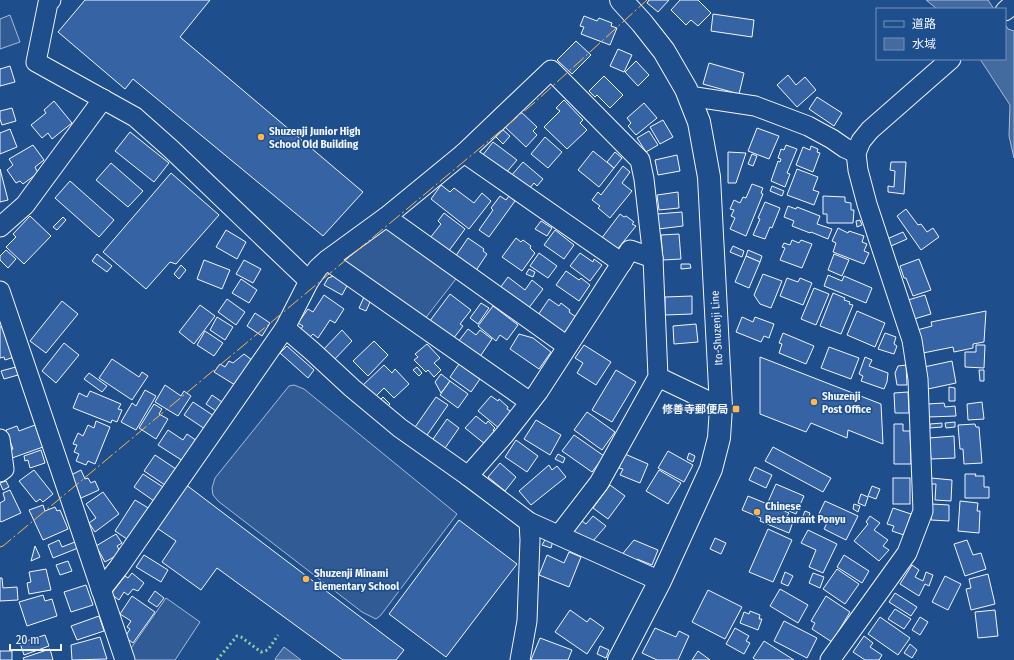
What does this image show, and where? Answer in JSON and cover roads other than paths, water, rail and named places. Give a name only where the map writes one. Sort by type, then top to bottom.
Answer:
[{"type":"main road","name":"Ito-Shuzenji Line","points":[[619,660],[660,581],[711,469],[719,438],[721,407],[709,177],[699,122],[686,89],[664,51],[642,23],[621,0]]},
{"type":"street","points":[[51,0],[48,3],[36,62],[135,117],[172,149],[310,282]]},
{"type":"street","points":[[1006,10],[1014,3]]},
{"type":"street","points":[[830,660],[907,553],[923,511],[918,379],[912,340],[867,204],[858,170],[856,153],[861,141],[870,130],[950,60]]},
{"type":"street","points":[[102,590],[285,328],[318,268],[386,217],[464,153],[551,70],[640,160],[644,179],[653,258],[658,377],[599,484],[559,535]]},
{"type":"street","points":[[689,96],[755,106],[808,126],[856,153]]},
{"type":"street","points":[[0,227],[26,205],[104,99]]},
{"type":"street","points":[[464,153],[622,263]]},
{"type":"street","points":[[386,217],[567,346]]},
{"type":"street","points":[[468,476],[505,434],[538,392],[630,250],[653,258]]},
{"type":"street","points":[[327,260],[530,402]]},
{"type":"street","points":[[0,291],[125,660]]},
{"type":"street","points":[[285,328],[352,388],[400,428],[468,476],[529,522],[660,581]]},
{"type":"street","points":[[658,377],[721,407]]},
{"type":"street","points":[[0,439],[4,469],[0,472]]},
{"type":"street","points":[[520,660],[527,621],[530,540],[529,522]]},
{"type":"water","points":[[926,0],[988,0],[993,8],[936,8]]},
{"type":"water","points":[[1006,26],[1008,29],[1014,31],[1014,158],[1009,136],[1010,105],[981,60],[1006,60]]},
{"type":"water","points":[[284,647],[301,660],[276,660],[275,659]]},
{"type":"place","name":"Shuzenji Junior High School Old Building","points":[[261,137]]},
{"type":"place","name":"Shuzenji Post Office","points":[[814,402]]},
{"type":"place","name":"修善寺郵便局","points":[[736,409]]},
{"type":"place","name":"Chinese Restaurant Ponyu","points":[[757,512]]},
{"type":"place","name":"Shuzenji Minami Elementary School","points":[[306,579]]}]
